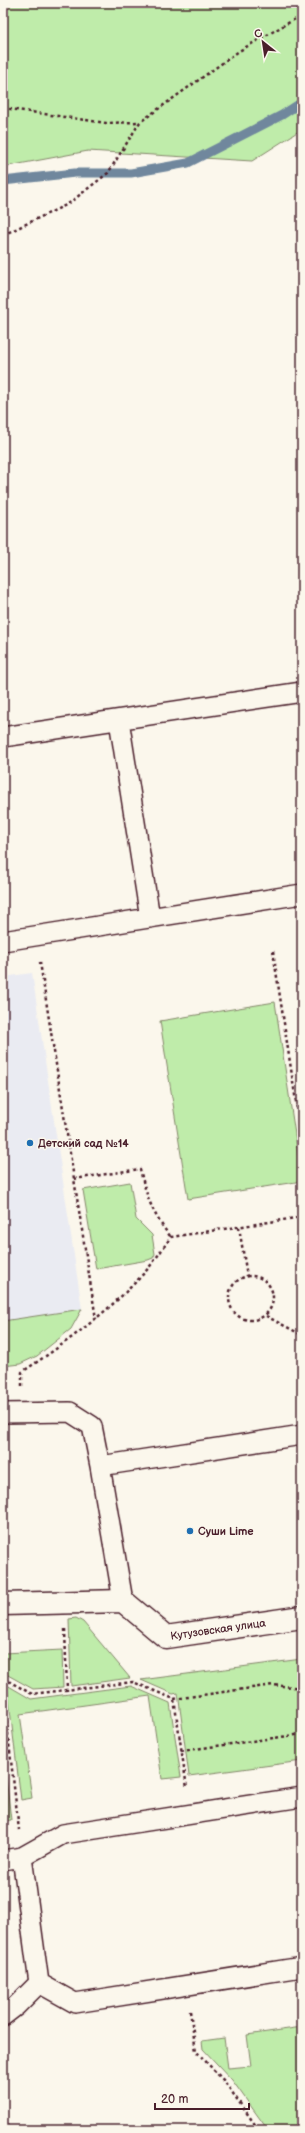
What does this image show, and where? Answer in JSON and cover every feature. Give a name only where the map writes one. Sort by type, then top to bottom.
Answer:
[{"type":"street","points":[[3,1604],[123,1601]]},
{"type":"street","name":"Кутузовская улица","points":[[123,1601],[166,1637],[302,1617]]},
{"type":"lane","points":[[3,737],[302,692]]},
{"type":"lane","points":[[119,720],[150,918]]},
{"type":"lane","points":[[3,941],[302,894]]},
{"type":"lane","points":[[3,1413],[70,1412],[92,1426],[123,1601]]},
{"type":"lane","points":[[100,1466],[302,1435]]},
{"type":"lane","points":[[3,1860],[22,1857],[63,1834],[302,1797]]},
{"type":"lane","points":[[22,1857],[39,1983]]},
{"type":"lane","points":[[39,1983],[75,2003],[302,1967]]},
{"type":"lane","points":[[3,2016],[16,2006],[39,1983]]},
{"type":"path","points":[[3,234],[68,204],[108,173],[140,122],[239,51],[302,15]]},
{"type":"path","points":[[3,108],[106,123],[140,122]]},
{"type":"path","points":[[36,936],[96,1319]]},
{"type":"path","points":[[273,951],[302,1141]]},
{"type":"path","points":[[74,1179],[140,1169],[148,1201],[158,1221],[171,1237]]},
{"type":"path","points":[[22,1372],[61,1346],[96,1319],[146,1272],[171,1237],[302,1217]]},
{"type":"path","points":[[239,1227],[247,1276]]},
{"type":"path","points":[[247,1276],[264,1280],[270,1286],[273,1295],[272,1306],[266,1316],[255,1320],[244,1320],[234,1314],[229,1304],[229,1295],[232,1286],[238,1279],[247,1276]]},
{"type":"path","points":[[266,1316],[302,1336]]},
{"type":"path","points":[[64,1603],[67,1691]]},
{"type":"path","points":[[3,1678],[32,1694],[133,1682],[174,1699],[274,1685],[302,1688]]},
{"type":"path","points":[[3,1691],[5,1724],[22,1857]]},
{"type":"path","points":[[174,1699],[191,1813]]},
{"type":"path","points":[[181,1751],[302,1734]]},
{"type":"path","points":[[186,1986],[196,2051],[224,2080],[259,2130]]},
{"type":"shaded area","name":"Детский сад №14","points":[[32,973],[82,1309],[3,1321],[3,977]]},
{"type":"green space","points":[[3,3],[302,3],[302,129],[252,161],[88,151],[3,167]]},
{"type":"green space","points":[[275,1002],[302,1181],[188,1199],[160,1021]]},
{"type":"green space","points":[[130,1182],[136,1219],[152,1235],[155,1254],[153,1258],[148,1260],[96,1269],[83,1190]]},
{"type":"green space","points":[[82,1309],[71,1329],[37,1356],[20,1364],[3,1366],[3,1321]]},
{"type":"green space","points":[[76,1618],[83,1622],[130,1678],[71,1686],[69,1619]]},
{"type":"green space","points":[[62,1650],[63,1687],[33,1689],[6,1674],[4,1653]]},
{"type":"green space","points":[[302,1659],[302,1761],[189,1776],[178,1693],[173,1694],[141,1680]]},
{"type":"green space","points":[[7,1685],[31,1699],[131,1686],[170,1703],[181,1777],[162,1779],[150,1696],[20,1714],[32,1798],[21,1800]]},
{"type":"green space","points":[[3,1750],[11,1820],[3,1821]]},
{"type":"green space","points":[[302,2027],[302,2130],[268,2130],[232,2080],[203,2049],[202,2041],[224,2038],[228,2068],[251,2066],[247,2035]]},
{"type":"waterway","points":[[3,181],[75,173],[131,173],[188,163],[282,115],[302,102]]},
{"type":"place","name":"Детский сад №14","points":[[30,1143]]},
{"type":"place","name":"Суши Lime","points":[[190,1531]]}]
